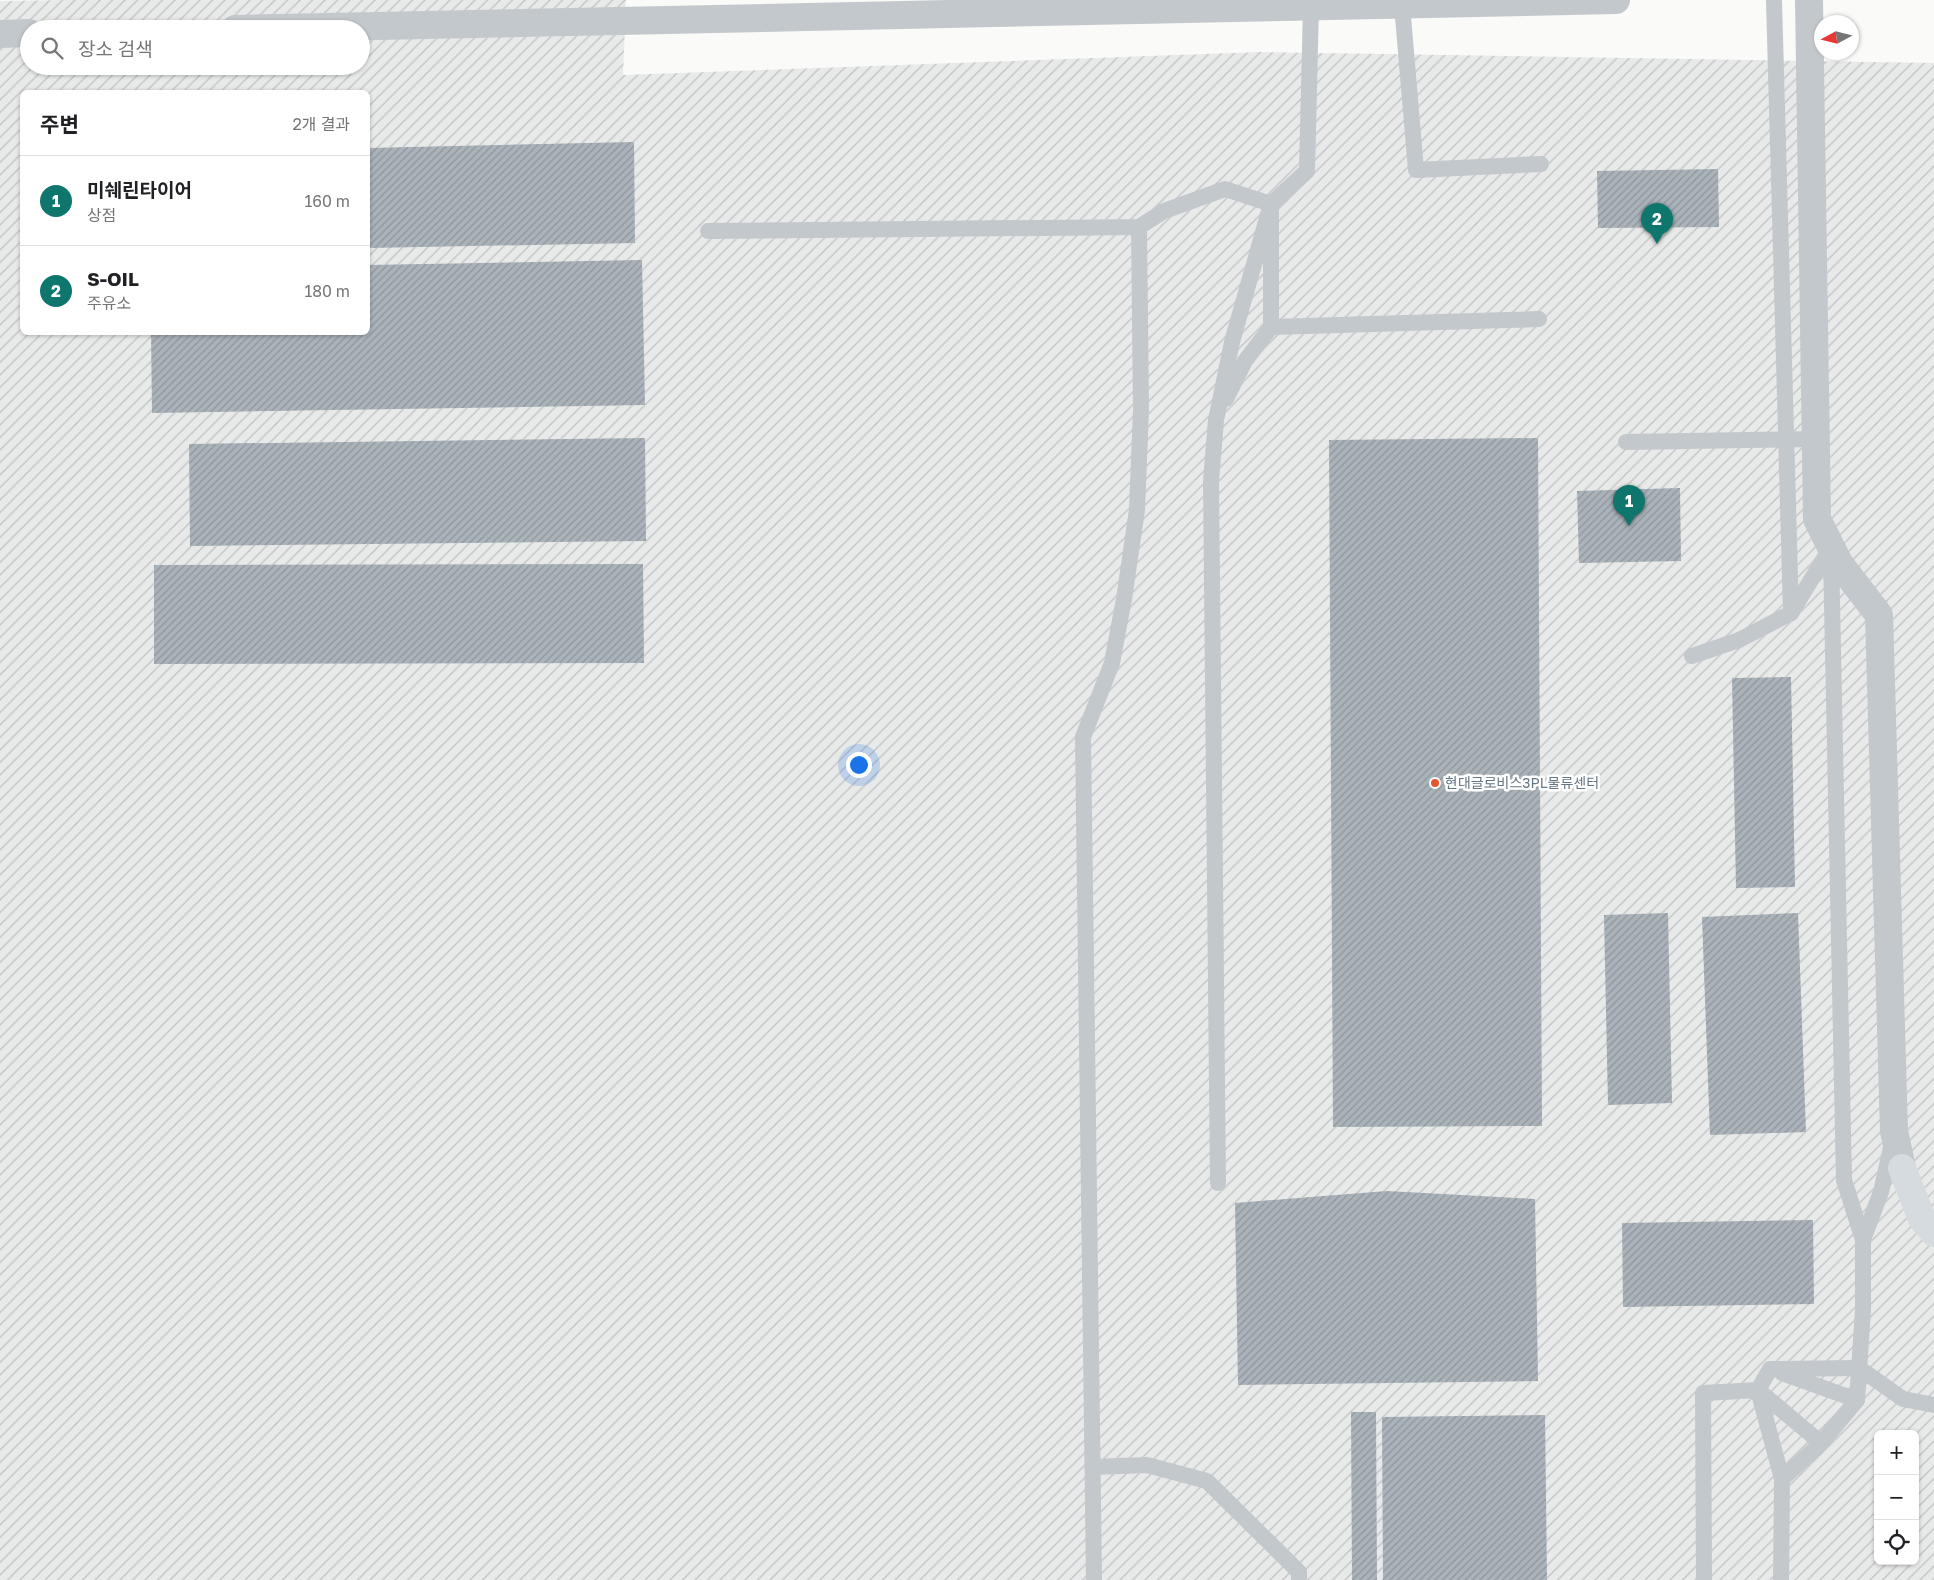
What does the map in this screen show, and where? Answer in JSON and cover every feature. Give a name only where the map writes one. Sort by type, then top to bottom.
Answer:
[{"type":"highway","points":[[1902,1168],[1922,1219],[1934,1233]]},
{"type":"street","points":[[370,26],[1616,0]]},
{"type":"street","points":[[1810,0],[1817,519],[1839,563],[1879,616],[1894,1131],[1902,1168]]},
{"type":"street","points":[[0,34],[20,33]]},
{"type":"lane","points":[[1774,0],[1791,613]]},
{"type":"lane","points":[[1402,5],[1416,170],[1541,164]]},
{"type":"lane","points":[[1218,1183],[1211,481],[1216,420],[1232,342],[1271,204],[1307,171],[1311,6]]},
{"type":"lane","points":[[708,231],[1139,227],[1164,211],[1225,189],[1271,204]]},
{"type":"lane","points":[[1216,420],[1245,361],[1270,327],[1271,204]]},
{"type":"lane","points":[[1094,1580],[1083,737],[1112,663],[1124,600],[1137,510],[1141,409],[1139,227]]},
{"type":"lane","points":[[1232,342],[1270,327],[1539,320]]},
{"type":"lane","points":[[1626,442],[1816,439]]},
{"type":"lane","points":[[1692,656],[1739,640],[1791,613],[1831,548]]},
{"type":"lane","points":[[1782,1479],[1821,1443],[1858,1400],[1863,1310],[1863,1240],[1844,1180],[1831,548]]},
{"type":"lane","points":[[1863,1240],[1881,1192],[1894,1131]]},
{"type":"lane","points":[[1770,1369],[1859,1368],[1903,1399],[1934,1405]]},
{"type":"lane","points":[[1770,1369],[1758,1390],[1782,1479],[1781,1580]]},
{"type":"lane","points":[[1770,1369],[1858,1400]]},
{"type":"lane","points":[[1704,1580],[1702,1393],[1758,1390],[1821,1443]]},
{"type":"lane","points":[[1093,1467],[1147,1465],[1206,1481],[1298,1572],[1299,1580]]},
{"type":"shaded area","points":[[626,0],[623,75],[1261,52],[1934,63],[1934,1580],[0,1580],[0,1]]},
{"type":"building","points":[[634,142],[635,243],[370,248],[370,148]]},
{"type":"building","points":[[1718,169],[1719,227],[1598,228],[1597,171]]},
{"type":"building","points":[[642,260],[645,405],[152,413],[151,335],[370,335],[370,265]]},
{"type":"building","points":[[645,438],[646,541],[190,546],[189,444]]},
{"type":"building","name":"현대글로비스3PL물류센터","points":[[1538,438],[1542,1126],[1333,1127],[1329,440]]},
{"type":"building","points":[[1680,488],[1681,561],[1579,563],[1577,491]]},
{"type":"building","points":[[643,564],[644,663],[154,664],[154,565]]},
{"type":"building","points":[[1791,677],[1795,887],[1736,888],[1732,678]]},
{"type":"building","points":[[1668,913],[1672,1103],[1608,1105],[1604,915]]},
{"type":"building","points":[[1798,913],[1806,1132],[1710,1135],[1702,917]]},
{"type":"building","points":[[1387,1191],[1535,1199],[1538,1381],[1238,1385],[1235,1203]]},
{"type":"building","points":[[1813,1220],[1814,1304],[1623,1307],[1622,1223]]},
{"type":"building","points":[[1351,1412],[1376,1412],[1377,1580],[1352,1580]]},
{"type":"building","points":[[1545,1415],[1547,1580],[1383,1580],[1382,1417]]},
{"type":"place","name":"S-OIL","points":[[1657,244]]},
{"type":"place","name":"미쉐린타이어","points":[[1629,526]]},
{"type":"place","name":"현대글로비스3PL물류센터","points":[[1435,783]]}]
